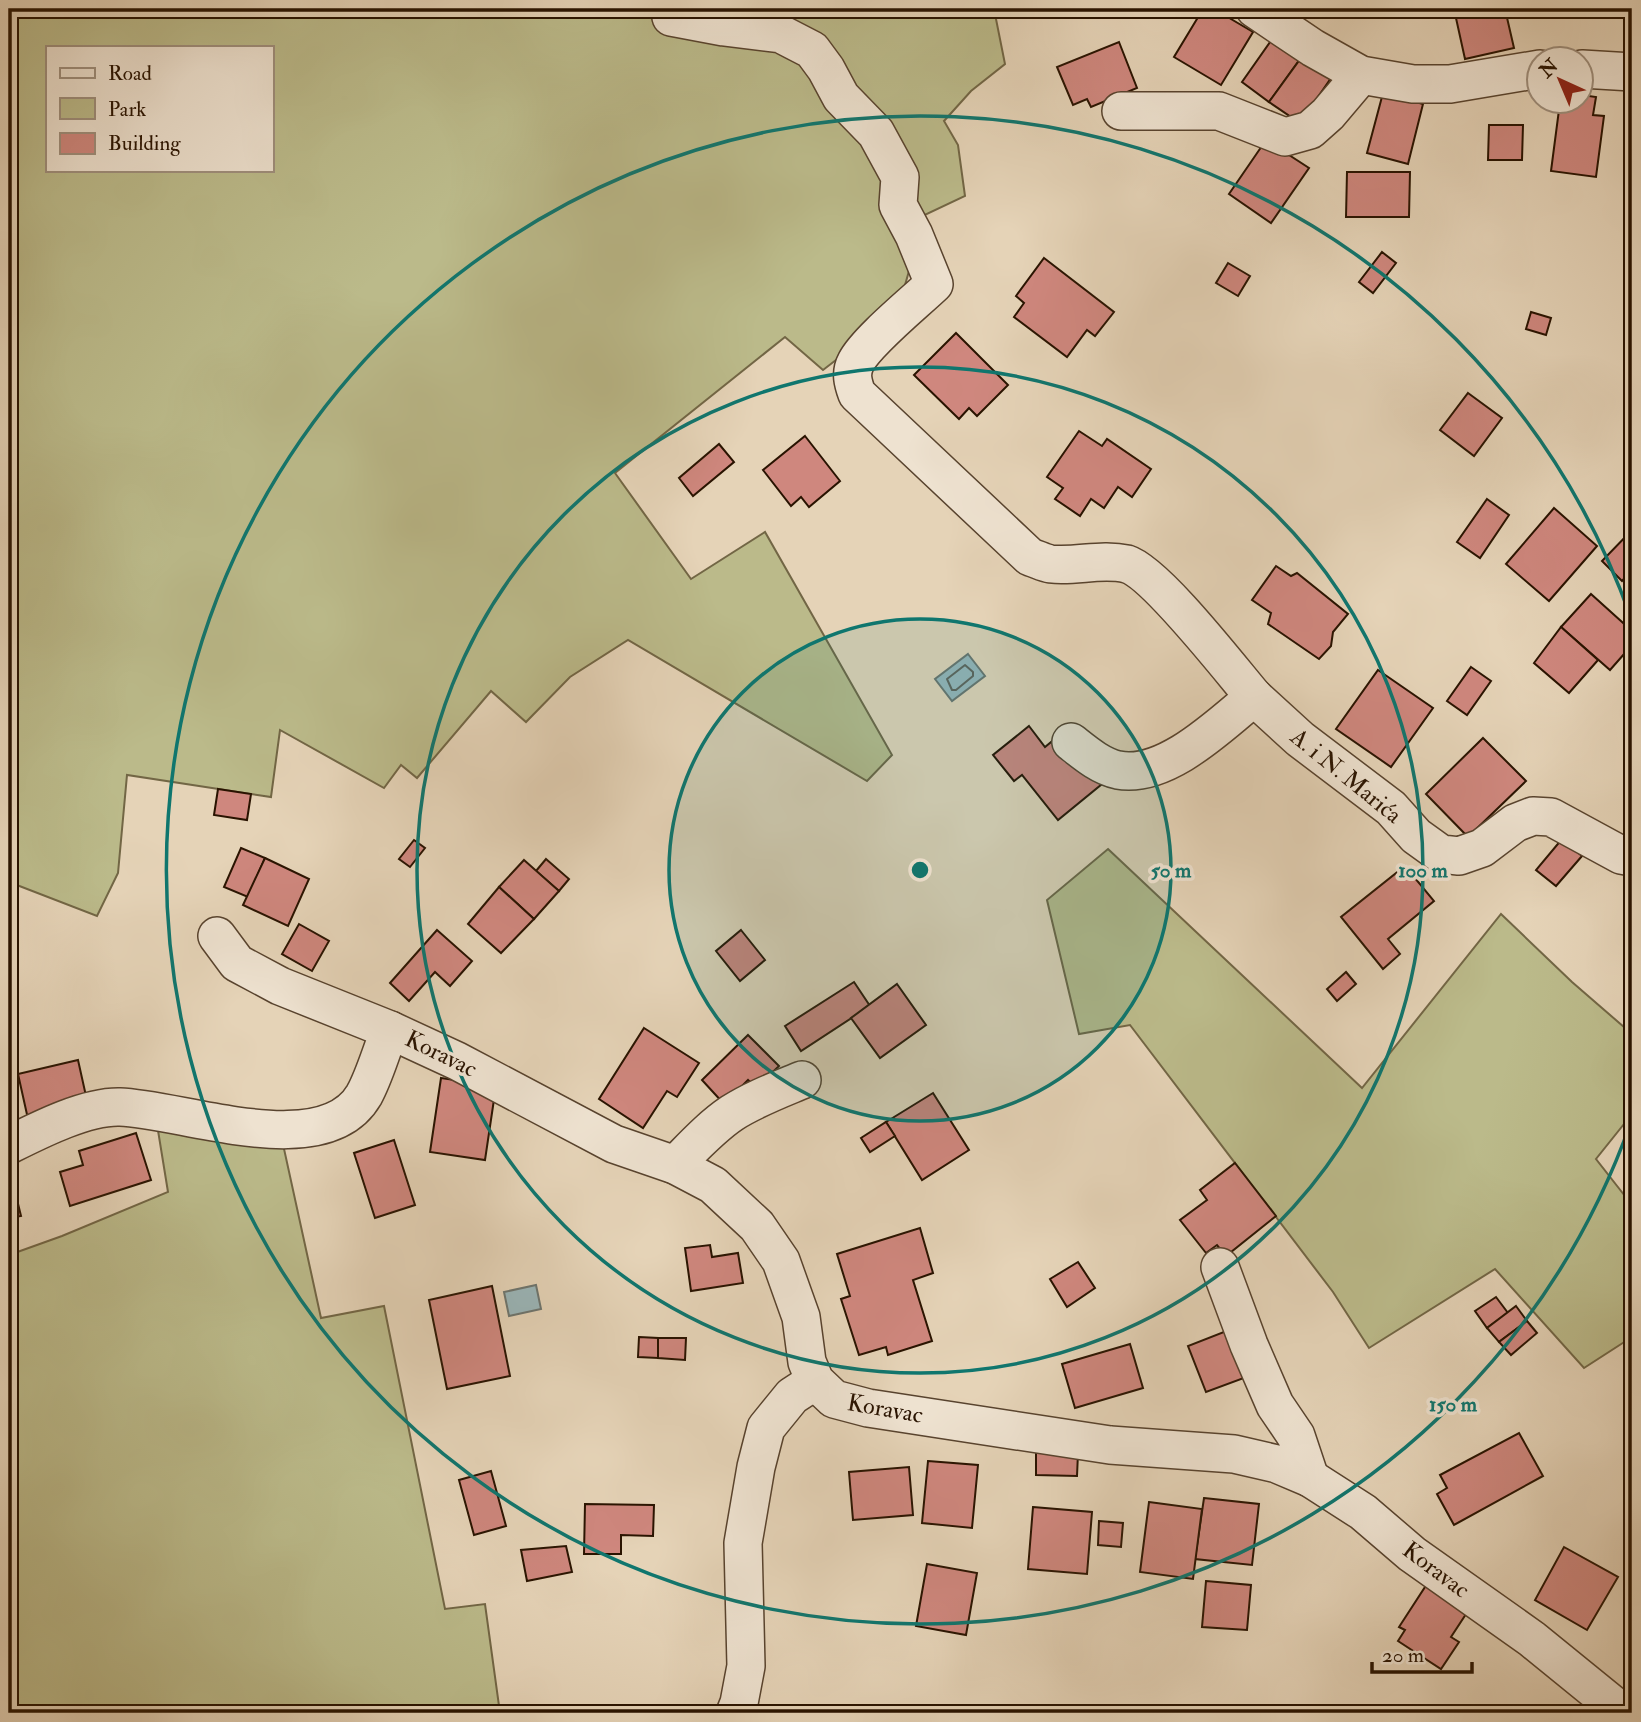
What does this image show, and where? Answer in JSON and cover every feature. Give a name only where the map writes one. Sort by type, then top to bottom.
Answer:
[{"type":"street","points":[[1255,9],[1313,48],[1361,75],[1413,83],[1450,84],[1526,71]]},
{"type":"street","name":"A. i N. Marića","points":[[671,17],[781,34],[812,50],[841,97],[876,133],[900,177],[898,205],[914,235],[934,284],[868,347],[855,363],[852,380],[857,394],[1030,557],[1049,564],[1104,561],[1129,565],[1147,577],[1186,617],[1254,698],[1300,738],[1391,808],[1416,836],[1440,854],[1459,856],[1482,848],[1515,823],[1533,816],[1551,817],[1621,855],[1632,858]]},
{"type":"street","points":[[1596,70],[1632,72]]},
{"type":"street","points":[[1121,111],[1219,111],[1285,137],[1310,130],[1328,114],[1361,75]]},
{"type":"street","points":[[1071,742],[1096,761],[1116,769],[1138,772],[1163,765],[1254,698]]},
{"type":"street","name":"Koravac","points":[[217,936],[237,963],[280,986],[390,1030],[457,1061],[614,1144],[675,1165],[713,1185],[757,1226],[781,1261],[801,1317],[807,1362],[815,1381],[834,1399],[868,1408],[1111,1445],[1234,1454],[1277,1464],[1311,1478],[1363,1512],[1412,1554],[1532,1639],[1623,1713]]},
{"type":"street","points":[[9,1145],[36,1131],[87,1113],[118,1107],[245,1128],[275,1130],[327,1124],[348,1114],[364,1096],[390,1030]]},
{"type":"street","points":[[675,1165],[731,1114],[757,1099],[802,1080]]},
{"type":"street","points":[[1220,1266],[1249,1345],[1275,1405],[1296,1436],[1311,1478]]},
{"type":"street","points":[[735,1713],[746,1666],[743,1543],[755,1467],[766,1428],[792,1396],[815,1381]]},
{"type":"green space","points":[[9,9],[994,9],[1005,64],[971,91],[944,121],[958,145],[965,196],[897,228],[911,264],[897,313],[823,370],[785,337],[615,473],[691,579],[765,532],[892,755],[867,781],[628,640],[570,677],[526,722],[491,691],[417,778],[401,765],[384,788],[280,730],[271,797],[127,775],[118,873],[97,916],[9,882]]},
{"type":"green space","points":[[1108,849],[1362,1088],[1501,914],[1572,982],[1632,1034],[1632,1114],[1596,1159],[1632,1205],[1632,1337],[1584,1368],[1495,1269],[1369,1348],[1333,1292],[1130,1025],[1079,1034],[1047,900]]},
{"type":"green space","points":[[155,1112],[281,1135],[321,1318],[384,1306],[445,1609],[485,1604],[500,1713],[9,1713],[9,1255],[168,1192]]},
{"type":"water","points":[[968,654],[985,676],[952,701],[935,679]]},
{"type":"water","points":[[536,1285],[541,1309],[509,1316],[504,1292]]},
{"type":"building","points":[[1203,9],[1214,9],[1253,32],[1221,85],[1174,57]]},
{"type":"building","points":[[1454,9],[1505,9],[1514,48],[1465,59]]},
{"type":"building","points":[[1277,32],[1305,52],[1269,102],[1242,82]]},
{"type":"building","points":[[1119,42],[1137,88],[1091,107],[1087,99],[1073,105],[1057,67]]},
{"type":"building","points":[[1301,58],[1331,78],[1300,123],[1269,102]]},
{"type":"building","points":[[1383,93],[1423,104],[1408,164],[1367,153]]},
{"type":"building","points":[[1558,116],[1604,116],[1596,177],[1551,171]]},
{"type":"building","points":[[1489,125],[1523,125],[1522,160],[1488,160]]},
{"type":"building","points":[[1266,140],[1309,168],[1271,223],[1229,194]]},
{"type":"building","points":[[1347,172],[1410,172],[1409,217],[1346,217]]},
{"type":"building","points":[[1382,252],[1396,263],[1373,293],[1359,282]]},
{"type":"building","points":[[1044,258],[1114,312],[1095,336],[1087,330],[1067,357],[1014,317],[1024,303],[1016,296]]},
{"type":"building","points":[[1228,263],[1250,276],[1238,296],[1216,283]]},
{"type":"building","points":[[1531,312],[1551,318],[1546,335],[1526,329]]},
{"type":"building","points":[[956,333],[1008,385],[977,416],[969,408],[959,419],[914,375]]},
{"type":"building","points":[[1468,393],[1502,418],[1474,456],[1440,430]]},
{"type":"building","points":[[1079,431],[1102,446],[1107,439],[1151,469],[1132,497],[1118,487],[1104,508],[1091,499],[1080,516],[1055,499],[1063,488],[1047,477]]},
{"type":"building","points":[[805,436],[840,481],[809,507],[801,497],[791,506],[763,470]]},
{"type":"building","points":[[719,444],[734,462],[693,496],[679,478]]},
{"type":"building","points":[[1487,499],[1509,515],[1480,558],[1457,542]]},
{"type":"building","points":[[1554,508],[1597,546],[1549,601],[1506,564]]},
{"type":"building","points":[[1632,530],[1632,574],[1630,572],[1622,581],[1602,561]]},
{"type":"building","points":[[1276,566],[1291,576],[1297,573],[1348,614],[1333,632],[1331,646],[1319,659],[1268,624],[1271,613],[1252,600]]},
{"type":"building","points":[[1591,594],[1632,631],[1632,645],[1610,670],[1561,627]]},
{"type":"building","points":[[1561,627],[1598,660],[1569,693],[1534,663]]},
{"type":"building","points":[[1471,667],[1491,681],[1467,715],[1447,701]]},
{"type":"building","points":[[1378,670],[1433,708],[1391,767],[1336,729]]},
{"type":"building","points":[[1029,726],[1045,747],[1062,733],[1102,784],[1058,820],[1022,775],[1014,781],[993,755]]},
{"type":"building","points":[[1483,738],[1526,781],[1468,837],[1426,794]]},
{"type":"building","points":[[218,789],[251,794],[247,820],[214,815]]},
{"type":"building","points":[[1562,839],[1582,856],[1556,886],[1536,870]]},
{"type":"building","points":[[414,840],[425,848],[410,867],[399,859]]},
{"type":"building","points":[[241,848],[265,858],[248,897],[224,887]]},
{"type":"building","points":[[265,858],[309,879],[288,926],[243,905]]},
{"type":"building","points":[[546,859],[569,879],[559,891],[536,871]]},
{"type":"building","points":[[524,860],[559,891],[534,919],[499,887]]},
{"type":"building","points":[[1405,866],[1434,901],[1388,939],[1400,954],[1383,969],[1341,917]]},
{"type":"building","points":[[499,887],[534,919],[501,953],[468,924]]},
{"type":"building","points":[[299,924],[329,941],[312,971],[282,954]]},
{"type":"building","points":[[437,930],[472,961],[450,986],[435,972],[409,1001],[390,983]]},
{"type":"building","points":[[741,930],[765,960],[740,981],[716,951]]},
{"type":"building","points":[[1346,972],[1356,984],[1337,1001],[1327,989]]},
{"type":"building","points":[[854,982],[870,1006],[801,1051],[785,1026]]},
{"type":"building","points":[[897,984],[926,1025],[880,1058],[851,1018]]},
{"type":"building","points":[[644,1028],[699,1063],[677,1097],[667,1091],[643,1128],[599,1099]]},
{"type":"building","points":[[748,1035],[779,1066],[756,1088],[748,1080],[724,1104],[702,1080]]},
{"type":"building","points":[[78,1060],[88,1105],[28,1119],[18,1074]]},
{"type":"building","points":[[441,1078],[496,1086],[485,1160],[430,1152]]},
{"type":"building","points":[[933,1093],[969,1150],[922,1180],[886,1122]]},
{"type":"building","points":[[886,1122],[895,1136],[870,1152],[861,1138]]},
{"type":"building","points":[[136,1133],[151,1180],[70,1206],[60,1172],[83,1165],[79,1151]]},
{"type":"building","points":[[394,1140],[415,1205],[375,1218],[354,1153]]},
{"type":"building","points":[[1235,1163],[1276,1216],[1226,1256],[1217,1245],[1206,1253],[1180,1220],[1207,1200],[1200,1190]]},
{"type":"building","points":[[9,1167],[21,1216],[9,1218]]},
{"type":"building","points":[[920,1228],[933,1273],[913,1280],[932,1341],[888,1355],[886,1347],[859,1355],[841,1299],[850,1296],[837,1254]]},
{"type":"building","points":[[710,1245],[712,1257],[738,1253],[743,1283],[691,1291],[685,1248]]},
{"type":"building","points":[[1078,1262],[1095,1288],[1067,1307],[1050,1279]]},
{"type":"building","points":[[492,1286],[510,1376],[447,1389],[429,1300]]},
{"type":"building","points":[[1496,1297],[1508,1313],[1487,1328],[1475,1311]]},
{"type":"building","points":[[1516,1306],[1527,1321],[1499,1342],[1487,1328]]},
{"type":"building","points":[[1527,1321],[1537,1333],[1511,1355],[1499,1342]]},
{"type":"building","points":[[1234,1328],[1252,1375],[1206,1392],[1188,1346]]},
{"type":"building","points":[[639,1337],[658,1338],[658,1358],[638,1357]]},
{"type":"building","points":[[658,1338],[686,1338],[685,1360],[658,1358]]},
{"type":"building","points":[[1130,1344],[1143,1388],[1075,1408],[1062,1364]]},
{"type":"building","points":[[1519,1433],[1543,1476],[1454,1525],[1437,1494],[1447,1488],[1440,1475]]},
{"type":"building","points":[[1036,1452],[1078,1453],[1077,1476],[1036,1475]]},
{"type":"building","points":[[928,1461],[978,1465],[972,1528],[922,1523]]},
{"type":"building","points":[[909,1467],[913,1515],[853,1520],[849,1472]]},
{"type":"building","points":[[491,1471],[506,1526],[474,1535],[459,1480]]},
{"type":"building","points":[[1204,1498],[1259,1504],[1252,1565],[1195,1559]]},
{"type":"building","points":[[1149,1502],[1202,1509],[1193,1579],[1140,1572]]},
{"type":"building","points":[[585,1504],[654,1505],[653,1536],[621,1535],[621,1554],[584,1554]]},
{"type":"building","points":[[1033,1507],[1092,1512],[1087,1574],[1028,1569]]},
{"type":"building","points":[[1099,1521],[1123,1523],[1121,1547],[1098,1545]]},
{"type":"building","points":[[566,1546],[572,1572],[527,1581],[521,1550]]},
{"type":"building","points":[[1564,1547],[1618,1577],[1587,1630],[1535,1600]]},
{"type":"building","points":[[927,1564],[977,1573],[966,1635],[916,1626]]},
{"type":"building","points":[[1206,1581],[1251,1585],[1247,1630],[1202,1627]]},
{"type":"building","points":[[1427,1584],[1468,1611],[1451,1637],[1459,1642],[1441,1669],[1398,1641],[1405,1630],[1399,1627]]}]
